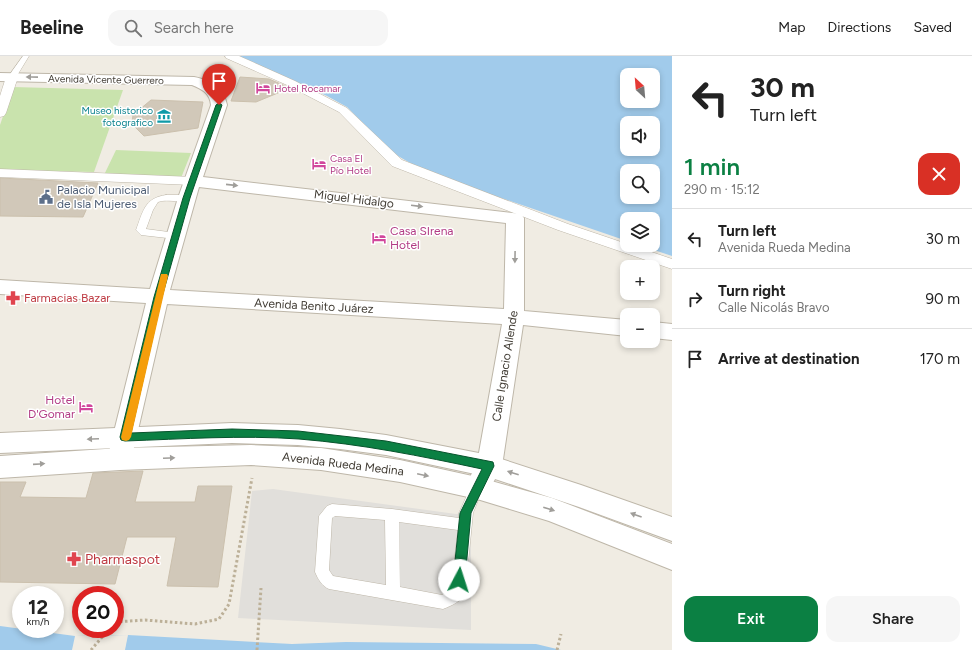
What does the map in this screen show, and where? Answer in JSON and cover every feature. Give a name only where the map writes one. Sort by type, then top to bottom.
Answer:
[{"type":"street","points":[[230,56],[291,83],[343,110],[397,163],[563,227],[672,264]]},
{"type":"street","name":"Avenida Vicente Guerrero","points":[[6,77],[194,81],[210,88],[217,95],[219,105],[190,189]]},
{"type":"street","points":[[0,113],[6,77]]},
{"type":"street","points":[[0,173],[190,189],[158,297],[122,448]]},
{"type":"street","name":"Miguel Hidalgo","points":[[190,189],[515,218]]},
{"type":"street","name":"Calle Ignacio Allende","points":[[477,488],[489,466],[514,317],[515,218]]},
{"type":"street","name":"Avenida Benito Juárez","points":[[0,287],[514,317],[620,327]]},
{"type":"street","points":[[660,331],[672,332]]},
{"type":"street","name":"Avenida Rueda Medina","points":[[0,467],[232,433],[298,435],[386,445],[489,466],[581,496],[672,529]]},
{"type":"street","name":"Avenida Rueda Medina","points":[[0,443],[322,459],[376,467],[477,488],[552,510],[672,557]]},
{"type":"lane","points":[[6,77],[26,56]]},
{"type":"lane","points":[[176,236],[144,233],[141,230],[152,202],[157,198],[190,189]]},
{"type":"lane","points":[[464,526],[392,515],[332,510],[326,516],[322,572],[329,582],[443,602],[458,593],[466,513],[477,488]]},
{"type":"lane","points":[[392,515],[393,594]]},
{"type":"path","points":[[124,621],[145,620],[195,624],[219,619],[229,604],[257,455]]},
{"type":"path","points":[[257,650],[260,588]]},
{"type":"path","points":[[557,650],[561,634]]},
{"type":"path","points":[[91,650],[100,638]]},
{"type":"green space","points":[[13,87],[123,90],[94,172],[0,170],[0,125]]},
{"type":"green space","points":[[116,150],[191,153],[181,178],[104,175]]},
{"type":"shaded area","points":[[273,489],[456,514],[466,513],[471,548],[471,630],[238,618],[252,491]]},
{"type":"water","points":[[239,56],[672,56],[672,256],[660,252],[660,212],[620,212],[620,239],[466,186],[412,164],[391,152],[347,107],[327,96]]},
{"type":"water","points":[[0,626],[12,628],[12,638],[64,638],[64,635],[72,636],[72,638],[124,638],[124,635],[128,635],[292,644],[346,642],[536,644],[561,650],[0,650]]},
{"type":"pier","points":[[124,635],[128,635],[125,650],[72,650],[75,638],[124,638]]},
{"type":"building","name":"Hotel Rocamar","points":[[240,77],[269,79],[290,88],[256,102],[231,101]]},
{"type":"building","points":[[151,100],[203,102],[198,128],[144,136],[132,124],[133,115]]},
{"type":"building","name":"Palacio Municipal de Isla Mujeres","points":[[0,178],[98,183],[83,217],[0,216]]},
{"type":"building","points":[[143,471],[135,502],[195,502],[198,486],[232,486],[218,587],[167,586],[176,537],[127,537],[115,584],[0,582],[0,482],[26,482],[20,497],[86,498],[93,473]]},
{"type":"slow traffic","points":[[126,437],[164,276]]},
{"type":"place","name":"Hotel Rocamar","points":[[263,88]]},
{"type":"place","name":"Museo historico fotografico","points":[[164,116]]},
{"type":"place","name":"Casa El Pío Hotel","points":[[319,164]]},
{"type":"place","name":"Palacio Municipal de Isla Mujeres","points":[[46,197]]},
{"type":"place","name":"Casa SIrena Hotel","points":[[379,238]]},
{"type":"place","name":"Farmacias Bazar","points":[[13,298]]},
{"type":"place","name":"Hotel D'Gomar","points":[[86,407]]},
{"type":"place","name":"Pharmaspot","points":[[74,559]]},
{"type":"route","points":[[219,105],[187,198],[158,297],[125,437],[232,433],[298,435],[386,445],[489,466],[466,513],[459,580]]}]
